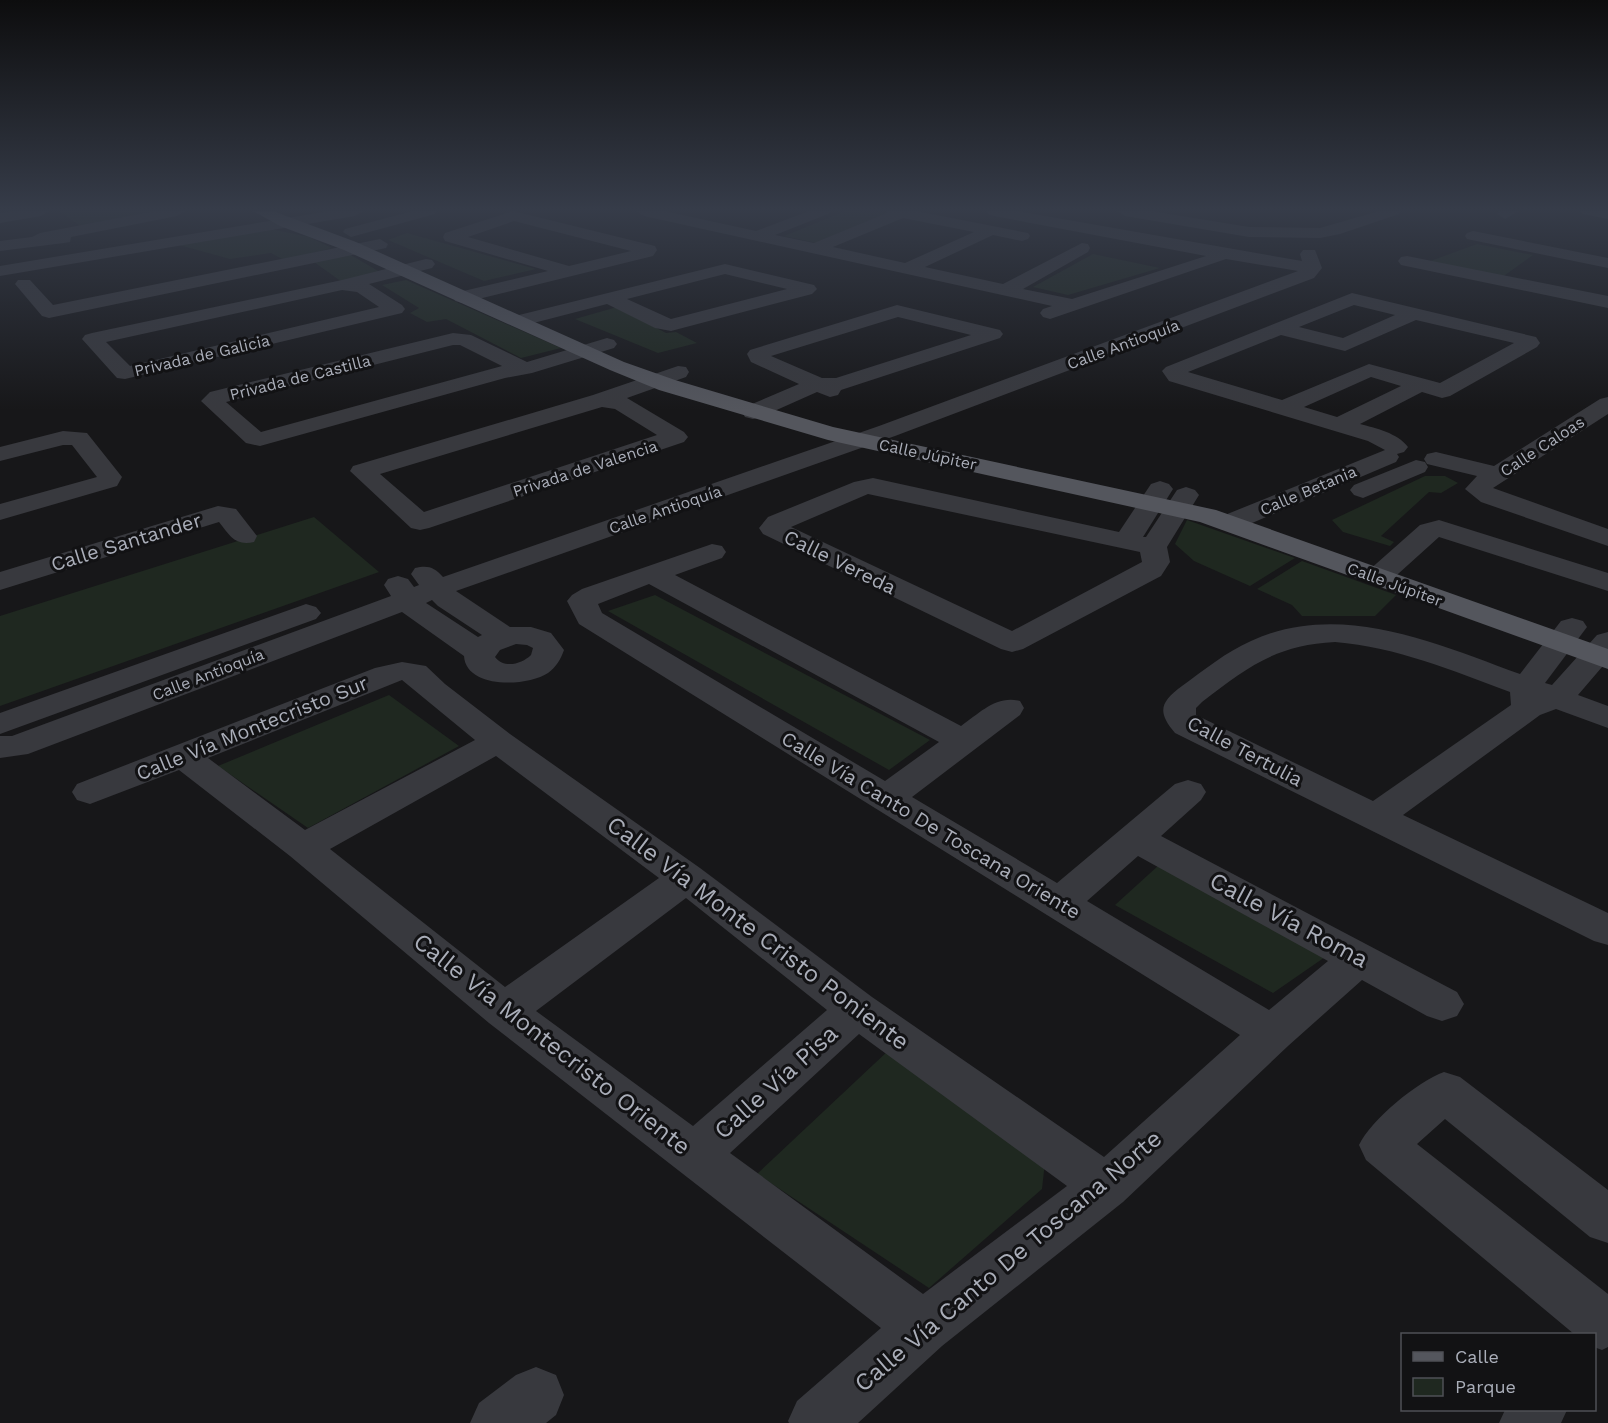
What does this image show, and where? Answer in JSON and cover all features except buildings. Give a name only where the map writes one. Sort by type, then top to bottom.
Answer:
[{"type":"main road","name":"Calle Júpiter","points":[[438,277],[590,345],[672,378],[772,410],[828,433]]},
{"type":"main road","name":"Calle Júpiter","points":[[772,410],[1169,499],[1255,524],[1605,649]]},
{"type":"street","points":[[62,277],[24,284],[49,312],[218,277]]},
{"type":"street","points":[[191,277],[202,281]]},
{"type":"street","name":"Privada de Galicia","points":[[362,287],[395,309],[125,373],[92,339],[378,277]]},
{"type":"street","name":"Privada de Galicia","points":[[342,285],[362,287],[392,277]]},
{"type":"street","points":[[470,291],[527,277]]},
{"type":"street","points":[[535,320],[693,277]]},
{"type":"street","points":[[616,298],[662,324],[675,325],[808,289],[760,277]]},
{"type":"street","points":[[944,277],[1072,305]]},
{"type":"street","points":[[1005,291],[1032,277]]},
{"type":"street","points":[[1034,318],[1158,277]]},
{"type":"street","name":"Calle Antioquía","points":[[0,724],[402,590],[828,433],[868,431],[1193,301],[1293,277]]},
{"type":"street","points":[[1480,277],[1608,302]]},
{"type":"street","points":[[1549,290],[1567,277]]},
{"type":"street","points":[[1138,284],[1193,301]]},
{"type":"street","points":[[1283,408],[1365,371],[1374,371],[1442,391],[1530,343],[1525,339],[1352,299],[1173,371],[1173,374],[1383,439],[1392,452],[1420,449],[1428,464],[1486,482],[1490,497],[1608,538]]},
{"type":"street","name":"Calle Antioquía","points":[[430,580],[1123,345],[1193,301]]},
{"type":"street","points":[[772,410],[828,386],[993,334],[897,311],[757,354],[758,358],[828,386]]},
{"type":"street","points":[[1279,328],[1342,346],[1415,313]]},
{"type":"street","points":[[1101,337],[1123,345]]},
{"type":"street","name":"Privada de Castilla","points":[[514,368],[464,339],[453,339],[218,397],[212,401],[254,438],[260,439],[514,368],[590,345]]},
{"type":"street","points":[[611,402],[672,378]]},
{"type":"street","points":[[1339,425],[1420,385]]},
{"type":"street","name":"Privada de Valencia","points":[[611,402],[675,438],[420,522],[362,471],[611,402]]},
{"type":"street","name":"Calle Caloas","points":[[1486,482],[1608,404]]},
{"type":"street","points":[[0,454],[63,438],[79,438],[110,477],[108,481],[94,486],[0,512]]},
{"type":"street","name":"Calle Betania","points":[[1255,524],[1392,452]]},
{"type":"street","name":"Calle Betania","points":[[1255,524],[1428,464]]},
{"type":"street","name":"Calle Vereda","points":[[1153,546],[873,486],[788,519],[772,528],[1011,643],[1151,570],[1156,562],[1153,546],[1169,499]]},
{"type":"street","points":[[1127,540],[1169,499]]},
{"type":"street","name":"Calle Santander","points":[[0,580],[218,514],[227,515],[244,536]]},
{"type":"street","points":[[1393,574],[1444,535],[1455,532],[1608,582]]},
{"type":"street","points":[[490,653],[526,636],[543,641],[591,607],[652,574],[712,552]]},
{"type":"street","points":[[652,574],[963,741]]},
{"type":"street","points":[[430,580],[490,653]]},
{"type":"street","name":"Calle Antioquía","points":[[0,747],[16,746],[402,590]]},
{"type":"street","points":[[402,590],[413,607],[490,653]]},
{"type":"street","name":"Calle Vía Canto De Toscana Oriente","points":[[591,607],[886,798],[1272,1033]]},
{"type":"street","name":"Calle Tertulia","points":[[1608,718],[1537,697],[1406,644],[1366,635],[1330,632],[1286,638],[1250,652],[1180,704],[1178,711],[1180,718],[1187,726],[1608,930]]},
{"type":"street","points":[[1537,697],[1566,635]]},
{"type":"street","points":[[1376,817],[1605,649]]},
{"type":"street","name":"Calle Vía Montecristo Sur","points":[[90,792],[386,675],[402,671],[424,682],[490,653]]},
{"type":"street","name":"Calle Vía Monte Cristo Poniente","points":[[424,682],[498,741],[686,878],[857,1009],[1106,1186]]},
{"type":"street","points":[[886,798],[1008,708]]},
{"type":"street","points":[[303,847],[498,741]]},
{"type":"street","name":"Calle Vía Montecristo Oriente","points":[[183,756],[303,847],[504,1011],[923,1327]]},
{"type":"street","points":[[1060,902],[1188,792]]},
{"type":"street","name":"Calle Vía Roma","points":[[1136,838],[1442,1004]]},
{"type":"street","points":[[504,1011],[686,878]]},
{"type":"street","name":"Calle Vía Canto De Toscana Norte","points":[[817,1421],[923,1327],[1106,1186],[1272,1033],[1360,958]]},
{"type":"street","name":"Calle Vía Pisa","points":[[695,1154],[857,1009]]},
{"type":"street","points":[[1601,1324],[1383,1144],[1444,1091],[1608,1221]]},
{"type":"street","points":[[1528,1423],[1537,1411]]},
{"type":"green space","points":[[336,277],[359,277],[342,282]]},
{"type":"green space","points":[[476,277],[500,277],[484,281]]},
{"type":"green space","points":[[1050,277],[1128,277],[1068,295],[1033,287]]},
{"type":"green space","points":[[406,280],[561,348],[521,358],[446,319],[427,322],[410,313],[419,308],[382,285]]},
{"type":"green space","points":[[617,307],[666,333],[676,332],[697,343],[658,353],[575,319]]},
{"type":"green space","points":[[1425,476],[1445,476],[1458,483],[1441,493],[1429,492],[1381,536],[1394,542],[1390,546],[1343,532],[1332,520]]},
{"type":"green space","points":[[314,517],[379,572],[0,706],[0,616]]},
{"type":"green space","points":[[1187,520],[1295,558],[1250,586],[1194,561],[1175,544]]},
{"type":"green space","points":[[1302,561],[1396,595],[1375,616],[1302,616],[1292,605],[1257,589]]},
{"type":"green space","points":[[655,595],[930,740],[889,770],[608,611]]},
{"type":"green space","points":[[389,695],[459,746],[308,828],[218,766]]},
{"type":"green space","points":[[1159,865],[1328,955],[1273,993],[1115,905]]},
{"type":"green space","points":[[890,1049],[1045,1162],[1042,1189],[929,1288],[757,1174]]}]
